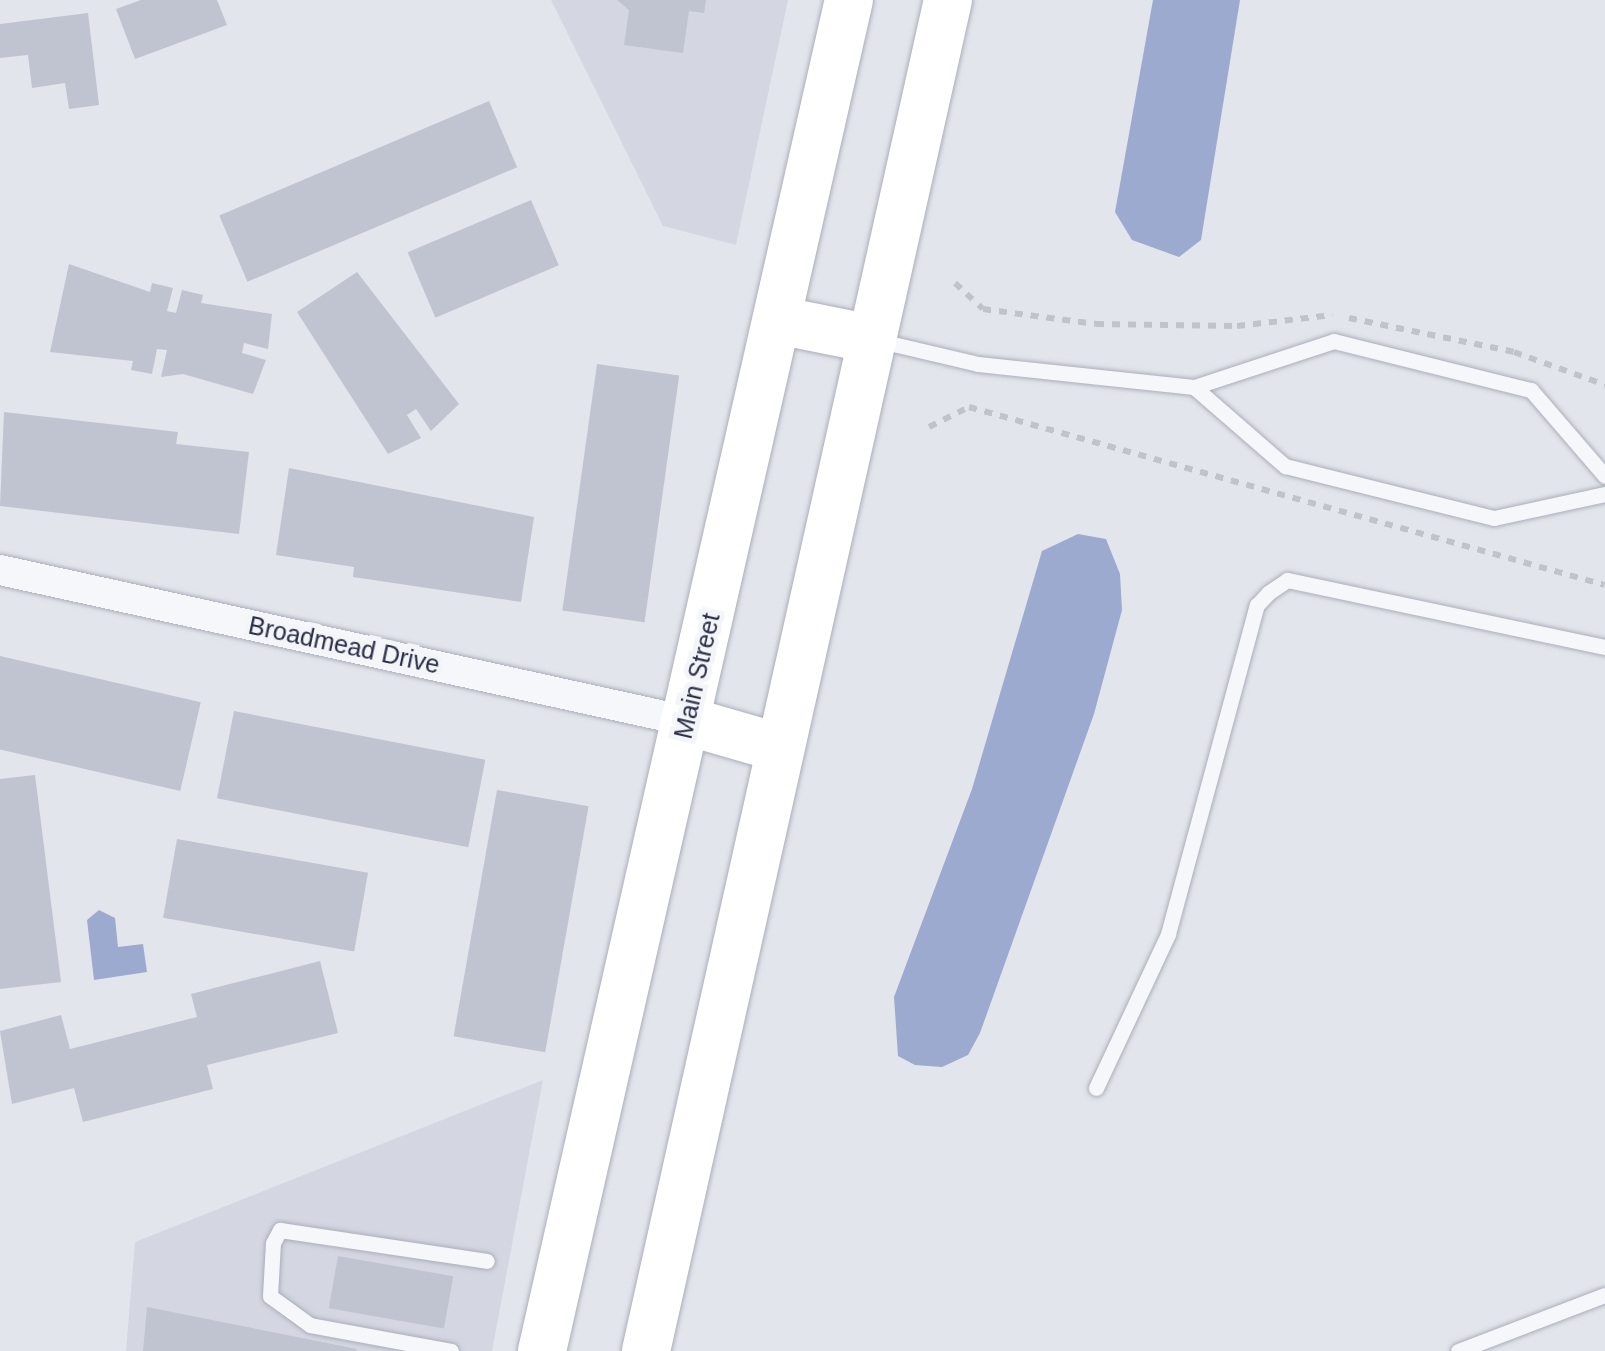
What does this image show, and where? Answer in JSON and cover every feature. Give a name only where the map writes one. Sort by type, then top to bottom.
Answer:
[{"type":"main road","name":"Main Street","points":[[542,1351],[849,0]]},
{"type":"main road","points":[[646,1351],[948,0]]},
{"type":"main road","points":[[777,320],[872,340]]},
{"type":"main road","points":[[687,721],[780,748]]},
{"type":"street","name":"Broadmead Drive","points":[[0,570],[687,721]]},
{"type":"lane","points":[[872,340],[978,364],[1194,387],[1334,340],[1531,390],[1605,476]]},
{"type":"lane","points":[[1194,387],[1285,466],[1494,518],[1605,494]]},
{"type":"lane","points":[[1096,1088],[1154,975],[1256,605],[1268,592],[1288,580],[1605,647]]},
{"type":"lane","points":[[451,1351],[310,1325],[270,1296],[272,1243],[280,1230],[487,1261]]},
{"type":"lane","points":[[1458,1351],[1605,1296]]},
{"type":"path","points":[[955,283],[983,309],[1096,324],[1237,326],[1318,314],[1404,324],[1605,385]]},
{"type":"path","points":[[930,427],[968,407],[1605,585]]},
{"type":"shaded area","points":[[551,0],[788,0],[736,245],[663,226]]},
{"type":"shaded area","points":[[543,1080],[492,1351],[126,1351],[135,1242]]},
{"type":"water","points":[[1153,0],[1240,0],[1201,240],[1179,257],[1132,240],[1115,212]]},
{"type":"water","points":[[1078,534],[1106,539],[1120,574],[1122,610],[1094,714],[980,1033],[968,1055],[942,1067],[915,1065],[898,1056],[894,997],[972,789],[1042,551]]},
{"type":"water","points":[[99,910],[115,918],[118,947],[143,944],[147,972],[94,980],[87,920]]},
{"type":"building","points":[[141,0],[217,0],[227,25],[135,59],[116,9]]},
{"type":"building","points":[[617,0],[706,0],[704,13],[689,11],[683,53],[624,45],[629,10]]},
{"type":"building","points":[[88,13],[99,105],[69,109],[65,83],[32,88],[28,55],[0,58],[0,24]]},
{"type":"building","points":[[489,101],[517,167],[247,282],[219,215]]},
{"type":"building","points":[[531,200],[559,265],[435,318],[408,252]]},
{"type":"building","points":[[69,264],[150,292],[152,283],[173,288],[167,311],[176,313],[182,290],[203,295],[201,303],[272,314],[268,349],[244,343],[242,353],[266,360],[253,394],[183,374],[161,377],[167,350],[157,349],[152,374],[131,370],[133,361],[50,352]]},
{"type":"building","points":[[357,272],[459,404],[431,431],[416,409],[407,415],[421,438],[388,454],[297,312]]},
{"type":"building","points":[[597,364],[679,376],[645,622],[562,611]]},
{"type":"building","points":[[4,412],[178,432],[176,444],[249,452],[239,534],[0,506]]},
{"type":"building","points":[[289,468],[534,517],[521,602],[353,577],[354,567],[276,555]]},
{"type":"building","points":[[0,656],[201,702],[180,791],[0,749]]},
{"type":"building","points":[[234,711],[485,760],[468,847],[217,798]]},
{"type":"building","points":[[35,775],[61,982],[0,989],[0,779]]},
{"type":"building","points":[[497,790],[589,806],[545,1052],[454,1036]]},
{"type":"building","points":[[177,839],[368,873],[354,951],[163,918]]},
{"type":"building","points":[[320,961],[338,1033],[207,1065],[213,1089],[83,1122],[74,1088],[12,1104],[0,1031],[61,1015],[70,1049],[197,1017],[191,994]]},
{"type":"building","points":[[338,1256],[453,1276],[444,1329],[329,1308]]},
{"type":"building","points":[[147,1307],[357,1349],[143,1351]]}]
